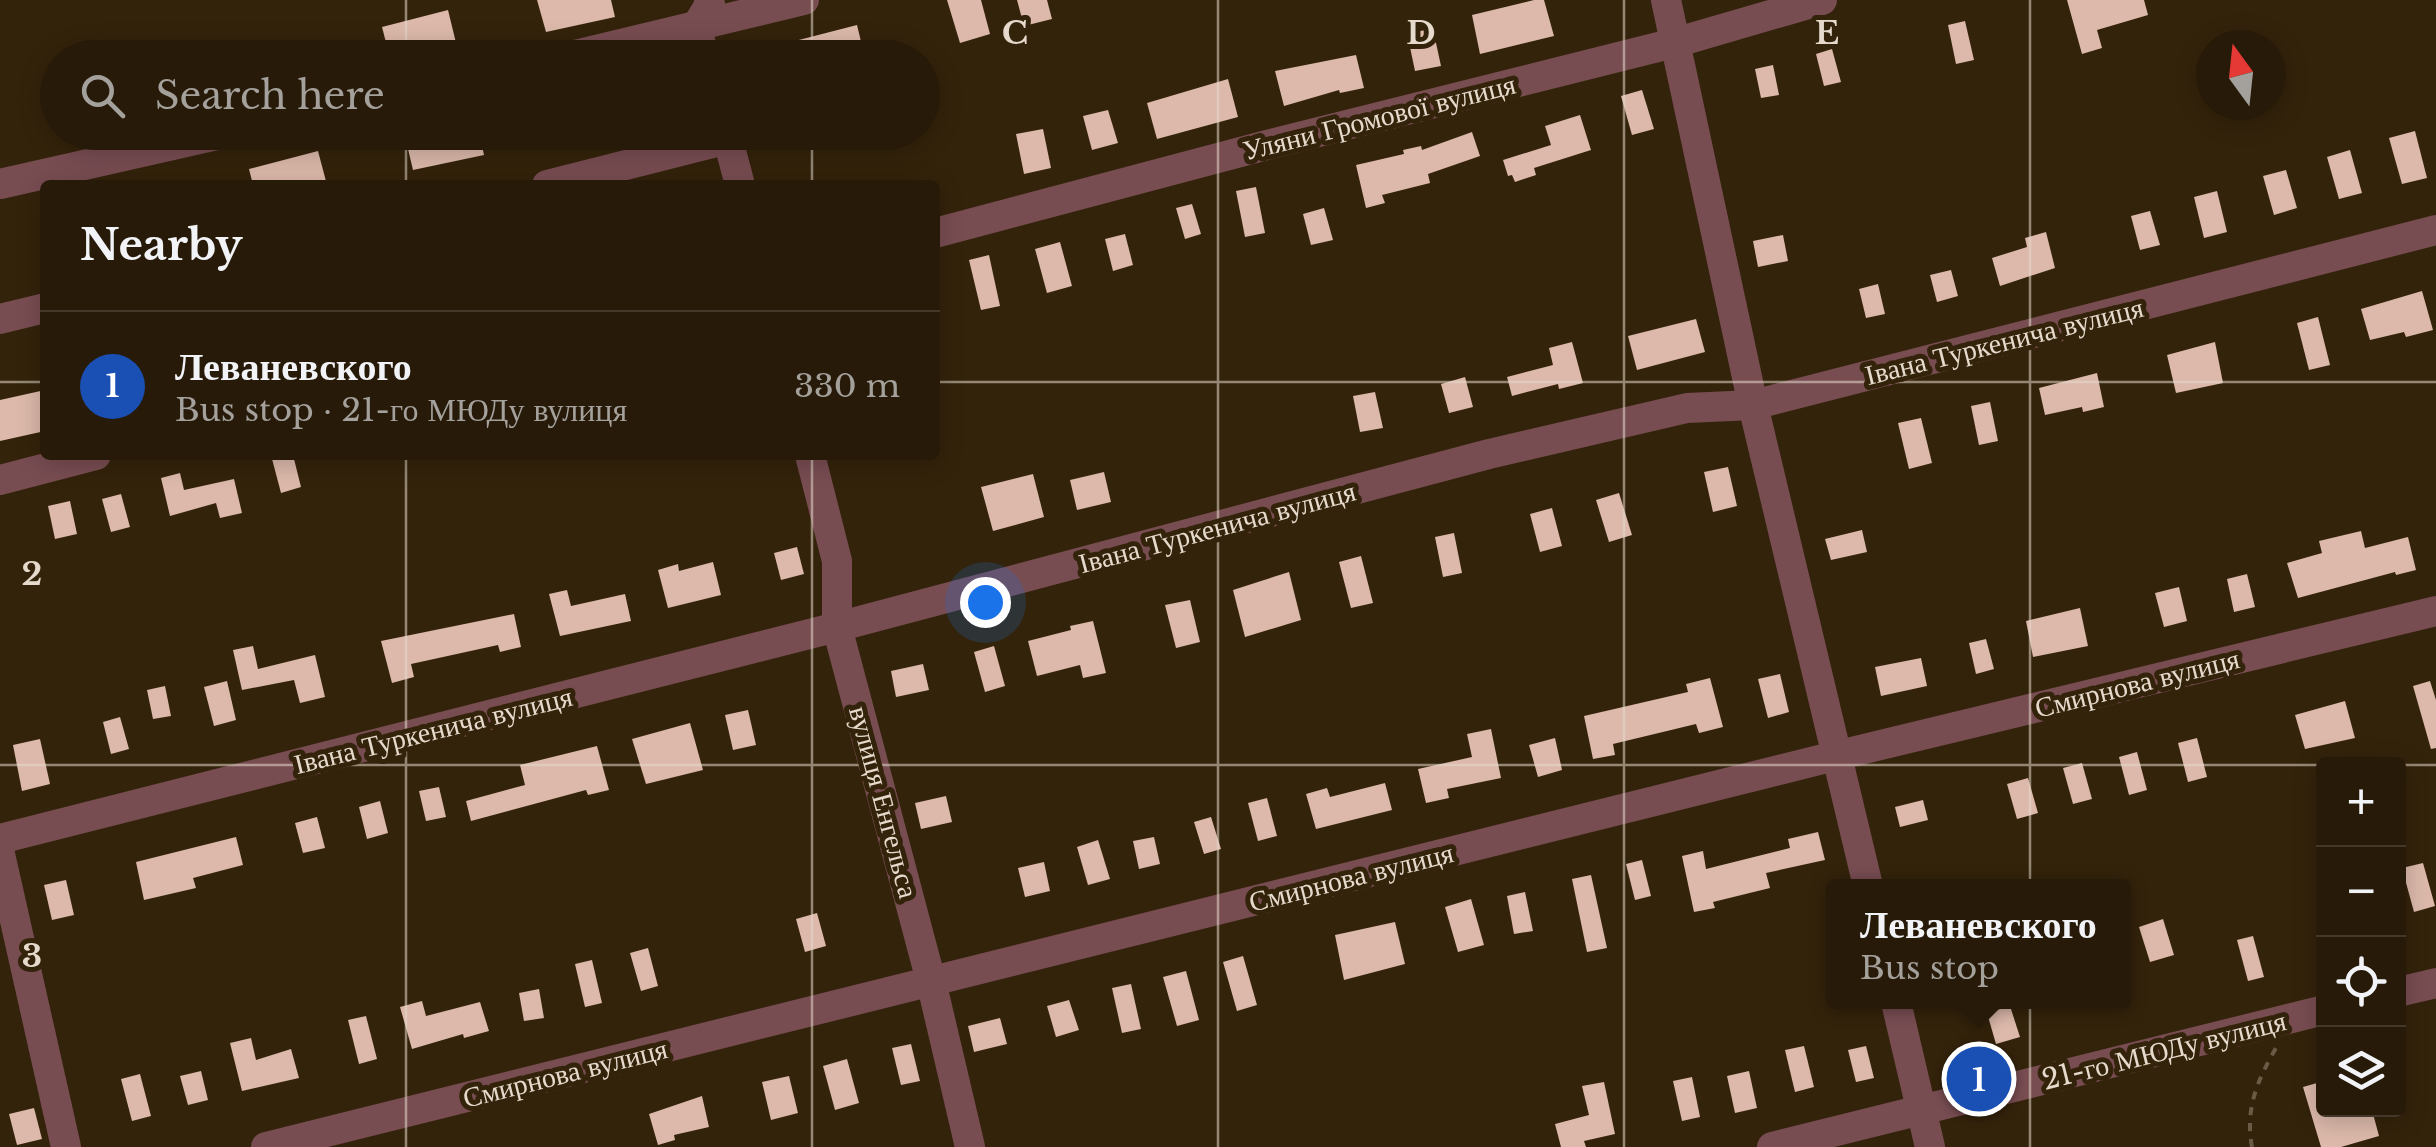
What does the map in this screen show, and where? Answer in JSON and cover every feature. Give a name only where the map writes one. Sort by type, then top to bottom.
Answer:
[{"type":"street","points":[[620,40],[703,14],[804,0]]},
{"type":"street","points":[[1666,0],[1754,405],[1866,879]]},
{"type":"street","name":"Уляни Громової вулиця","points":[[940,232],[1674,43],[1822,0]]},
{"type":"street","points":[[703,14],[704,40]]},
{"type":"street","points":[[0,184],[150,150]]},
{"type":"street","points":[[567,180],[680,150]]},
{"type":"street","points":[[738,150],[740,180]]},
{"type":"street","name":"Івана Туркенича вулиця","points":[[0,840],[837,628],[1489,454],[1687,408],[1754,405],[2436,230]]},
{"type":"street","points":[[0,319],[40,309]]},
{"type":"street","points":[[0,480],[77,460]]},
{"type":"street","name":"вулиця Енгельса","points":[[811,460],[837,561],[837,628],[931,981],[970,1147]]},
{"type":"street","name":"Смирнова вулиця","points":[[266,1147],[1835,756],[2436,611]]},
{"type":"street","points":[[0,854],[66,1147]]},
{"type":"street","points":[[2406,990],[2436,983]]},
{"type":"street","points":[[1898,1009],[1930,1147]]},
{"type":"street","name":"21-го МЮДу вулиця","points":[[1772,1147],[2316,1012]]},
{"type":"path","points":[[2252,1147],[2249,1113],[2255,1085],[2292,1018]]},
{"type":"building","points":[[537,0],[611,0],[615,17],[546,32]]},
{"type":"building","points":[[947,0],[981,0],[990,34],[960,43]]},
{"type":"building","points":[[1017,0],[1047,0],[1052,19],[1024,26]]},
{"type":"building","points":[[1544,0],[1554,36],[1480,54],[1472,15]]},
{"type":"building","points":[[2067,0],[2144,0],[2148,15],[2097,30],[2102,48],[2082,54]]},
{"type":"building","points":[[448,10],[455,40],[385,40],[382,27]]},
{"type":"building","points":[[1965,21],[1974,60],[1956,64],[1948,25]]},
{"type":"building","points":[[857,25],[861,40],[799,40]]},
{"type":"building","points":[[1433,29],[1441,66],[1415,71],[1407,33]]},
{"type":"building","points":[[1832,49],[1841,82],[1824,86],[1816,54]]},
{"type":"building","points":[[1356,55],[1364,88],[1340,93],[1339,90],[1284,106],[1275,71]]},
{"type":"building","points":[[1773,65],[1779,95],[1761,98],[1755,69]]},
{"type":"building","points":[[1228,79],[1238,117],[1157,139],[1147,103]]},
{"type":"building","points":[[1642,90],[1654,129],[1632,135],[1621,96]]},
{"type":"building","points":[[1108,110],[1118,143],[1092,150],[1083,116]]},
{"type":"building","points":[[1580,115],[1591,150],[1534,168],[1536,175],[1515,182],[1512,175],[1508,176],[1503,160],[1551,145],[1545,126]]},
{"type":"building","points":[[1043,129],[1051,168],[1024,174],[1016,134]]},
{"type":"building","points":[[2415,131],[2427,178],[2402,184],[2389,138]]},
{"type":"building","points":[[1472,132],[1480,156],[1428,174],[1430,183],[1382,195],[1385,203],[1366,208],[1356,165],[1404,154],[1403,150],[1421,146],[1422,150]]},
{"type":"building","points":[[408,150],[483,150],[484,155],[413,170]]},
{"type":"building","points":[[2350,150],[2362,193],[2339,199],[2327,157]]},
{"type":"building","points":[[318,151],[326,180],[252,180],[249,169]]},
{"type":"building","points":[[2286,170],[2297,208],[2274,215],[2263,176]]},
{"type":"building","points":[[1256,187],[1265,233],[1245,237],[1236,191]]},
{"type":"building","points":[[2217,191],[2227,232],[2204,238],[2194,197]]},
{"type":"building","points":[[1192,204],[1201,234],[1185,239],[1176,208]]},
{"type":"building","points":[[1324,208],[1333,240],[1311,245],[1303,214]]},
{"type":"building","points":[[2150,211],[2160,245],[2140,250],[2131,216]]},
{"type":"building","points":[[2046,232],[2055,268],[2000,286],[1992,258],[2027,247],[2025,238]]},
{"type":"building","points":[[1125,234],[1133,265],[1113,271],[1105,239]]},
{"type":"building","points":[[1783,235],[1788,261],[1758,267],[1753,241]]},
{"type":"building","points":[[1060,242],[1072,286],[1047,293],[1035,249]]},
{"type":"building","points":[[989,255],[1000,306],[981,310],[969,260]]},
{"type":"building","points":[[1951,270],[1958,296],[1937,302],[1930,275]]},
{"type":"building","points":[[1878,284],[1885,314],[1866,318],[1859,289]]},
{"type":"building","points":[[2422,291],[2433,330],[2370,340],[2361,309]]},
{"type":"building","points":[[2318,317],[2330,365],[2309,370],[2297,323]]},
{"type":"building","points":[[1696,319],[1705,352],[1637,370],[1628,336]]},
{"type":"building","points":[[1572,342],[1583,383],[1559,389],[1558,384],[1512,396],[1507,377],[1553,365],[1549,348]]},
{"type":"building","points":[[2215,342],[2223,383],[2176,393],[2167,355]]},
{"type":"building","points":[[2097,373],[2104,407],[2045,415],[2039,388]]},
{"type":"building","points":[[1465,377],[1473,407],[1449,413],[1441,384]]},
{"type":"building","points":[[40,391],[40,432],[0,441],[0,400]]},
{"type":"building","points":[[1375,392],[1383,428],[1360,432],[1353,396]]},
{"type":"building","points":[[1990,402],[1998,441],[1979,445],[1971,406]]},
{"type":"building","points":[[1921,418],[1932,463],[1909,469],[1898,423]]},
{"type":"building","points":[[272,460],[294,460],[301,487],[281,493]]},
{"type":"building","points":[[1728,467],[1737,506],[1713,512],[1704,472]]},
{"type":"building","points":[[1104,472],[1111,502],[1077,510],[1070,480]]},
{"type":"building","points":[[180,473],[184,490],[234,479],[242,513],[220,518],[216,503],[170,516],[161,478]]},
{"type":"building","points":[[1033,474],[1044,517],[993,531],[981,487]]},
{"type":"building","points":[[1619,493],[1632,535],[1609,542],[1596,500]]},
{"type":"building","points":[[121,494],[130,527],[111,532],[102,499]]},
{"type":"building","points":[[70,501],[77,534],[55,539],[48,506]]},
{"type":"building","points":[[1552,508],[1562,546],[1540,552],[1530,514]]},
{"type":"building","points":[[1862,530],[1867,552],[1831,560],[1825,539]]},
{"type":"building","points":[[2361,531],[2365,548],[2408,537],[2416,570],[2298,598],[2287,563],[2322,553],[2319,541]]},
{"type":"building","points":[[1454,533],[1462,573],[1443,577],[1435,537]]},
{"type":"building","points":[[797,547],[804,574],[781,580],[774,553]]},
{"type":"building","points":[[1361,556],[1373,603],[1351,608],[1339,562]]},
{"type":"building","points":[[713,562],[721,595],[668,608],[658,570],[678,564],[679,571]]},
{"type":"building","points":[[1289,572],[1301,620],[1245,637],[1233,590]]},
{"type":"building","points":[[2247,574],[2255,607],[2234,612],[2227,579]]},
{"type":"building","points":[[2179,587],[2187,621],[2164,627],[2155,593]]},
{"type":"building","points":[[567,590],[571,606],[625,594],[631,621],[560,636],[549,594]]},
{"type":"building","points":[[1190,600],[1200,642],[1176,648],[1165,605]]},
{"type":"building","points":[[2080,608],[2088,646],[2033,657],[2026,621]]},
{"type":"building","points":[[514,614],[521,647],[500,652],[498,645],[411,664],[414,677],[392,683],[381,641]]},
{"type":"building","points":[[1093,621],[1106,673],[1083,678],[1080,665],[1037,676],[1028,641]]},
{"type":"building","points":[[1986,639],[1994,669],[1976,674],[1969,643]]},
{"type":"building","points":[[253,646],[258,669],[315,655],[325,697],[300,703],[294,680],[242,690],[233,650]]},
{"type":"building","points":[[994,646],[1005,686],[985,692],[974,652]]},
{"type":"building","points":[[1921,658],[1927,686],[1881,696],[1875,667]]},
{"type":"building","points":[[923,664],[929,690],[896,697],[891,671]]},
{"type":"building","points":[[1780,674],[1789,712],[1768,718],[1758,679]]},
{"type":"building","points":[[1710,678],[1723,727],[1699,733],[1696,724],[1613,744],[1615,755],[1593,759],[1584,716],[1688,692],[1686,684]]},
{"type":"building","points":[[227,681],[236,720],[214,726],[204,687]]},
{"type":"building","points":[[2430,681],[2436,700],[2436,748],[2431,749],[2413,686]]},
{"type":"building","points":[[165,686],[171,716],[153,719],[147,690]]},
{"type":"building","points":[[2345,701],[2355,738],[2305,749],[2295,715]]},
{"type":"building","points":[[748,710],[756,745],[733,750],[725,715]]},
{"type":"building","points":[[120,717],[129,749],[111,754],[103,722]]},
{"type":"building","points":[[690,723],[703,770],[646,784],[632,739]]},
{"type":"building","points":[[1491,729],[1501,778],[1447,789],[1449,798],[1426,803],[1418,769],[1472,757],[1467,734]]},
{"type":"building","points":[[1555,738],[1562,770],[1538,777],[1529,745]]},
{"type":"building","points":[[2197,738],[2207,777],[2188,782],[2178,743]]},
{"type":"building","points":[[40,739],[50,784],[22,791],[13,745]]},
{"type":"building","points":[[597,746],[609,790],[588,795],[586,790],[471,821],[466,801],[525,785],[520,765]]},
{"type":"building","points":[[2137,752],[2147,790],[2129,795],[2119,757]]},
{"type":"building","points":[[2082,763],[2092,799],[2073,804],[2063,768]]},
{"type":"building","points":[[2028,778],[2038,813],[2017,819],[2007,784]]},
{"type":"building","points":[[1385,783],[1392,810],[1316,829],[1306,794],[1327,788],[1330,797]]},
{"type":"building","points":[[439,787],[446,817],[426,821],[419,791]]},
{"type":"building","points":[[946,796],[952,822],[921,829],[915,803]]},
{"type":"building","points":[[1267,798],[1277,836],[1258,841],[1248,803]]},
{"type":"building","points":[[1923,800],[1928,820],[1900,827],[1895,807]]},
{"type":"building","points":[[380,801],[388,833],[367,839],[359,807]]},
{"type":"building","points":[[317,817],[325,848],[303,853],[295,823]]},
{"type":"building","points":[[1211,817],[1221,849],[1204,854],[1194,822]]},
{"type":"building","points":[[1818,832],[1825,860],[1766,873],[1770,888],[1713,902],[1715,908],[1694,912],[1682,856],[1703,851],[1706,869],[1790,848],[1788,839]]},
{"type":"building","points":[[236,837],[243,865],[193,878],[196,888],[144,900],[136,862]]},
{"type":"building","points":[[1154,837],[1160,864],[1139,869],[1133,841]]},
{"type":"building","points":[[1098,840],[1110,879],[1088,885],[1077,847]]},
{"type":"building","points":[[1642,860],[1651,896],[1635,900],[1626,864]]},
{"type":"building","points":[[1044,862],[1050,891],[1025,897],[1018,868]]},
{"type":"building","points":[[2423,863],[2435,906],[2414,912],[2406,867]]},
{"type":"building","points":[[1591,875],[1607,948],[1587,952],[1572,879]]},
{"type":"building","points":[[66,880],[74,915],[52,920],[44,885]]},
{"type":"building","points":[[1525,892],[1533,931],[1514,934],[1507,896]]},
{"type":"building","points":[[1471,899],[1484,945],[1458,952],[1445,907]]},
{"type":"building","points":[[817,913],[826,946],[805,952],[796,919]]},
{"type":"building","points":[[2163,919],[2174,955],[2150,962],[2139,927]]},
{"type":"building","points":[[1395,922],[1405,964],[1344,980],[1335,935]]},
{"type":"building","points":[[2253,936],[2264,977],[2248,981],[2237,940]]},
{"type":"building","points":[[648,948],[658,986],[641,991],[630,953]]},
{"type":"building","points":[[1243,956],[1257,1005],[1237,1011],[1223,962]]},
{"type":"building","points":[[592,960],[602,1003],[585,1007],[575,964]]},
{"type":"building","points":[[1186,971],[1199,1020],[1177,1026],[1163,977]]},
{"type":"building","points":[[1131,984],[1141,1029],[1122,1033],[1112,988]]},
{"type":"building","points":[[539,989],[544,1018],[524,1021],[519,993]]},
{"type":"building","points":[[1069,1000],[1079,1030],[1056,1037],[1047,1006]]},
{"type":"building","points":[[422,1001],[426,1016],[480,1002],[489,1031],[412,1049],[400,1007]]},
{"type":"building","points":[[2011,1009],[2020,1037],[1996,1044],[1987,1013]]},
{"type":"building","points":[[366,1016],[377,1059],[359,1064],[348,1020]]},
{"type":"building","points":[[1000,1018],[1007,1044],[974,1052],[968,1026]]},
{"type":"building","points":[[251,1038],[256,1060],[291,1049],[299,1078],[242,1091],[230,1043]]},
{"type":"building","points":[[911,1044],[920,1081],[901,1085],[892,1048]]},
{"type":"building","points":[[1804,1046],[1814,1087],[1795,1092],[1785,1050]]},
{"type":"building","points":[[1866,1046],[1874,1078],[1856,1082],[1848,1050]]},
{"type":"building","points":[[847,1059],[859,1103],[835,1110],[823,1066]]},
{"type":"building","points":[[201,1071],[208,1100],[188,1105],[180,1076]]},
{"type":"building","points":[[1749,1071],[1757,1108],[1735,1113],[1727,1076]]},
{"type":"building","points":[[140,1074],[151,1116],[132,1121],[121,1079]]},
{"type":"building","points":[[789,1076],[798,1113],[771,1120],[762,1082]]},
{"type":"building","points":[[1692,1077],[1700,1117],[1682,1121],[1673,1081]]},
{"type":"building","points":[[1604,1082],[1615,1134],[1584,1141],[1586,1147],[1561,1147],[1555,1124],[1589,1115],[1582,1086]]},
{"type":"building","points":[[2316,1083],[2316,1117],[2374,1117],[2379,1136],[2341,1147],[2321,1147],[2303,1087]]},
{"type":"building","points":[[702,1096],[709,1127],[674,1135],[675,1140],[658,1145],[649,1114]]},
{"type":"building","points":[[34,1108],[42,1139],[17,1145],[9,1114]]},
{"type":"place","name":"Леваневского","points":[[1979,1079]]}]
